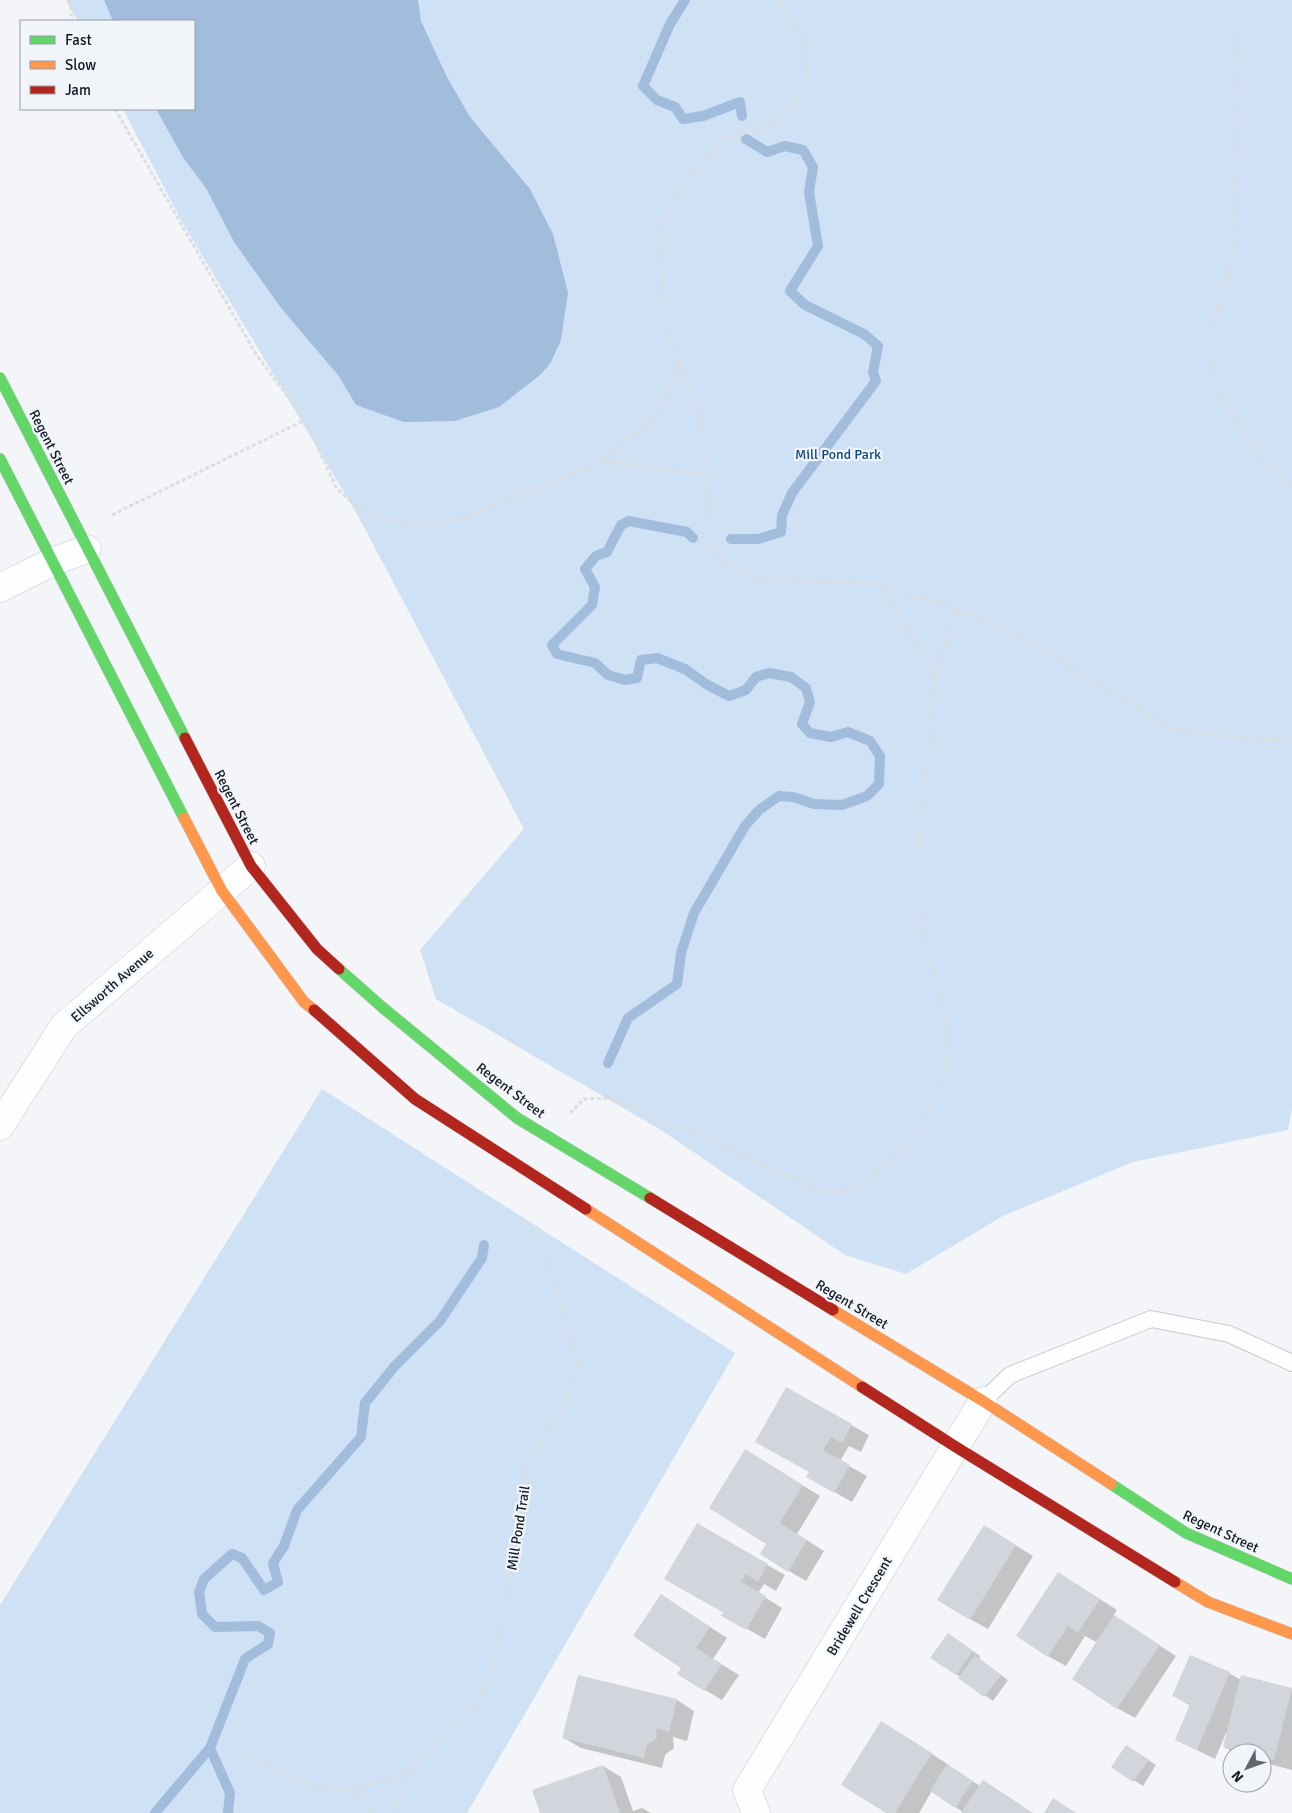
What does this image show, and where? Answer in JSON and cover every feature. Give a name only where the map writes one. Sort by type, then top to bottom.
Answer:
[{"type":"street","name":"Regent Street","points":[[0,378],[86,550],[251,866],[317,950],[382,1008],[517,1118],[983,1401],[1186,1534],[1292,1579]]},
{"type":"street","points":[[0,459],[222,890],[304,1002],[415,1099],[956,1447],[1208,1602],[1292,1634]]},
{"type":"street","points":[[0,588],[52,562],[86,550]]},
{"type":"street","name":"Ellsworth Avenue","points":[[0,1126],[64,1026],[251,866]]},
{"type":"street","name":"Bridewell Crescent","points":[[756,1813],[747,1790],[983,1401]]},
{"type":"lane","points":[[983,1401],[1010,1375],[1151,1319],[1230,1334],[1292,1363]]},
{"type":"path","points":[[69,0],[73,20]]},
{"type":"path","points":[[779,0],[806,46],[805,86],[781,119],[739,136],[720,140],[678,192],[660,228],[664,327],[701,414],[705,474],[715,550],[722,560],[751,578],[882,584],[1006,628],[1172,729],[1248,739],[1292,740]]},
{"type":"path","points":[[1241,0],[1236,60],[1235,248],[1207,349],[1217,389],[1264,460],[1292,488]]},
{"type":"path","points":[[116,110],[256,354],[305,420],[337,489],[360,509],[411,528],[464,518],[603,461],[646,425],[662,406],[678,361]]},
{"type":"path","points":[[112,515],[305,420]]},
{"type":"path","points":[[603,461],[705,474]]},
{"type":"path","points":[[882,584],[934,678]]},
{"type":"path","points":[[570,1114],[584,1099],[611,1098],[829,1193],[857,1187],[884,1167],[919,1133],[948,1064],[947,1030],[920,909],[920,848],[934,678],[956,610]]},
{"type":"path","name":"Mill Pond Trail","points":[[392,1813],[412,1768],[477,1705],[494,1662],[517,1542],[528,1458],[568,1399],[578,1363],[537,1226]]},
{"type":"path","points":[[247,1755],[317,1787],[352,1792],[412,1768]]},
{"type":"path","points":[[352,1792],[375,1813]]},
{"type":"green space","name":"Mill Pond Park","points":[[66,0],[1292,0],[1292,1109],[1288,1130],[1133,1162],[1003,1216],[906,1274],[845,1255],[661,1130],[436,999],[420,950],[524,829],[357,514],[181,220],[124,110],[195,110],[195,20],[77,20]]},
{"type":"green space","points":[[322,1089],[735,1353],[467,1813],[0,1813],[0,1605]]},
{"type":"shaded area","points":[[104,0],[418,0],[421,21],[447,77],[470,117],[530,189],[553,234],[568,293],[561,340],[550,364],[540,375],[499,407],[455,421],[404,422],[356,405],[338,375],[281,308],[234,242],[206,188],[184,159],[157,110],[195,110],[195,20],[113,20]]},
{"type":"building","points":[[786,1387],[852,1424],[842,1443],[831,1437],[823,1450],[850,1465],[834,1493],[806,1477],[809,1472],[755,1442]]},
{"type":"building","points":[[745,1449],[803,1485],[780,1523],[807,1540],[788,1572],[760,1554],[766,1544],[709,1508]]},
{"type":"building","points":[[697,1523],[768,1564],[758,1582],[746,1574],[741,1582],[766,1596],[746,1630],[720,1615],[724,1613],[664,1579]]},
{"type":"building","points":[[984,1525],[1016,1545],[970,1620],[937,1600]]},
{"type":"building","points":[[1058,1572],[1100,1599],[1078,1633],[1068,1626],[1048,1657],[1016,1636]]},
{"type":"building","points":[[661,1594],[710,1627],[696,1648],[722,1664],[704,1691],[677,1674],[681,1668],[633,1636]]},
{"type":"building","points":[[1114,1615],[1160,1645],[1117,1709],[1072,1679]]},
{"type":"building","points":[[948,1633],[973,1651],[956,1675],[930,1658]]},
{"type":"building","points":[[975,1655],[1001,1675],[984,1697],[958,1678]]},
{"type":"building","points":[[1190,1655],[1230,1672],[1197,1750],[1175,1740],[1190,1704],[1172,1696]]},
{"type":"building","points":[[578,1675],[677,1699],[669,1732],[656,1728],[657,1738],[647,1745],[644,1758],[562,1738]]},
{"type":"building","points":[[1241,1675],[1292,1688],[1274,1760],[1272,1760],[1272,1743],[1224,1743]]},
{"type":"building","points":[[881,1721],[932,1753],[895,1813],[886,1813],[841,1785]]},
{"type":"building","points":[[1126,1745],[1149,1760],[1133,1782],[1111,1767]]},
{"type":"building","points":[[947,1764],[973,1781],[955,1808],[930,1791]]},
{"type":"building","points":[[603,1765],[620,1813],[540,1813],[532,1790]]},
{"type":"building","points":[[983,1780],[1033,1813],[961,1813]]},
{"type":"building","points":[[1053,1798],[1076,1813],[1044,1813]]},
{"type":"waterway","points":[[685,0],[670,24],[643,86],[657,100],[675,107],[683,119],[703,116],[740,102],[742,116]]},
{"type":"waterway","points":[[731,539],[758,539],[781,532],[782,515],[792,493],[876,381],[873,372],[878,346],[864,334],[805,305],[790,291],[818,246],[809,192],[813,167],[803,150],[785,146],[767,152],[746,139]]},
{"type":"waterway","points":[[608,1063],[628,1018],[677,984],[681,953],[694,913],[745,826],[759,810],[779,796],[793,797],[814,804],[842,805],[867,796],[879,784],[880,756],[870,741],[848,732],[831,737],[810,733],[802,724],[810,702],[806,688],[791,677],[769,673],[756,677],[746,690],[729,696],[706,684],[685,669],[657,658],[641,660],[637,678],[625,680],[608,675],[595,663],[557,654],[552,645],[592,605],[595,587],[585,569],[596,556],[607,552],[621,525],[629,521],[687,532],[693,538]]},
{"type":"waterway","points":[[155,1813],[210,1748],[245,1659],[268,1644],[270,1633],[258,1626],[215,1627],[202,1614],[199,1592],[204,1579],[232,1554],[242,1558],[264,1590],[278,1582],[273,1563],[284,1546],[297,1510],[361,1437],[365,1403],[394,1367],[440,1321],[482,1258],[484,1245]]},
{"type":"waterway","points":[[210,1748],[230,1793],[228,1813]]},
{"type":"traffic: fast","points":[[0,378],[185,738]]},
{"type":"traffic: fast","points":[[0,459],[184,818]]},
{"type":"traffic: fast","points":[[339,969],[382,1007],[517,1118],[650,1198]]},
{"type":"traffic: fast","points":[[1111,1484],[1186,1533],[1292,1579]]},
{"type":"traffic: slow","points":[[184,818],[222,891],[304,1002],[314,1010]]},
{"type":"traffic: slow","points":[[586,1209],[862,1387]]},
{"type":"traffic: slow","points":[[833,1310],[983,1401],[1111,1484]]},
{"type":"traffic: slow","points":[[1175,1582],[1208,1602],[1292,1634]]},
{"type":"traffic: jam","points":[[185,738],[251,866],[317,949],[339,969]]},
{"type":"traffic: jam","points":[[314,1010],[415,1099],[586,1209]]},
{"type":"traffic: jam","points":[[650,1198],[833,1310]]},
{"type":"traffic: jam","points":[[862,1387],[1175,1582]]}]
